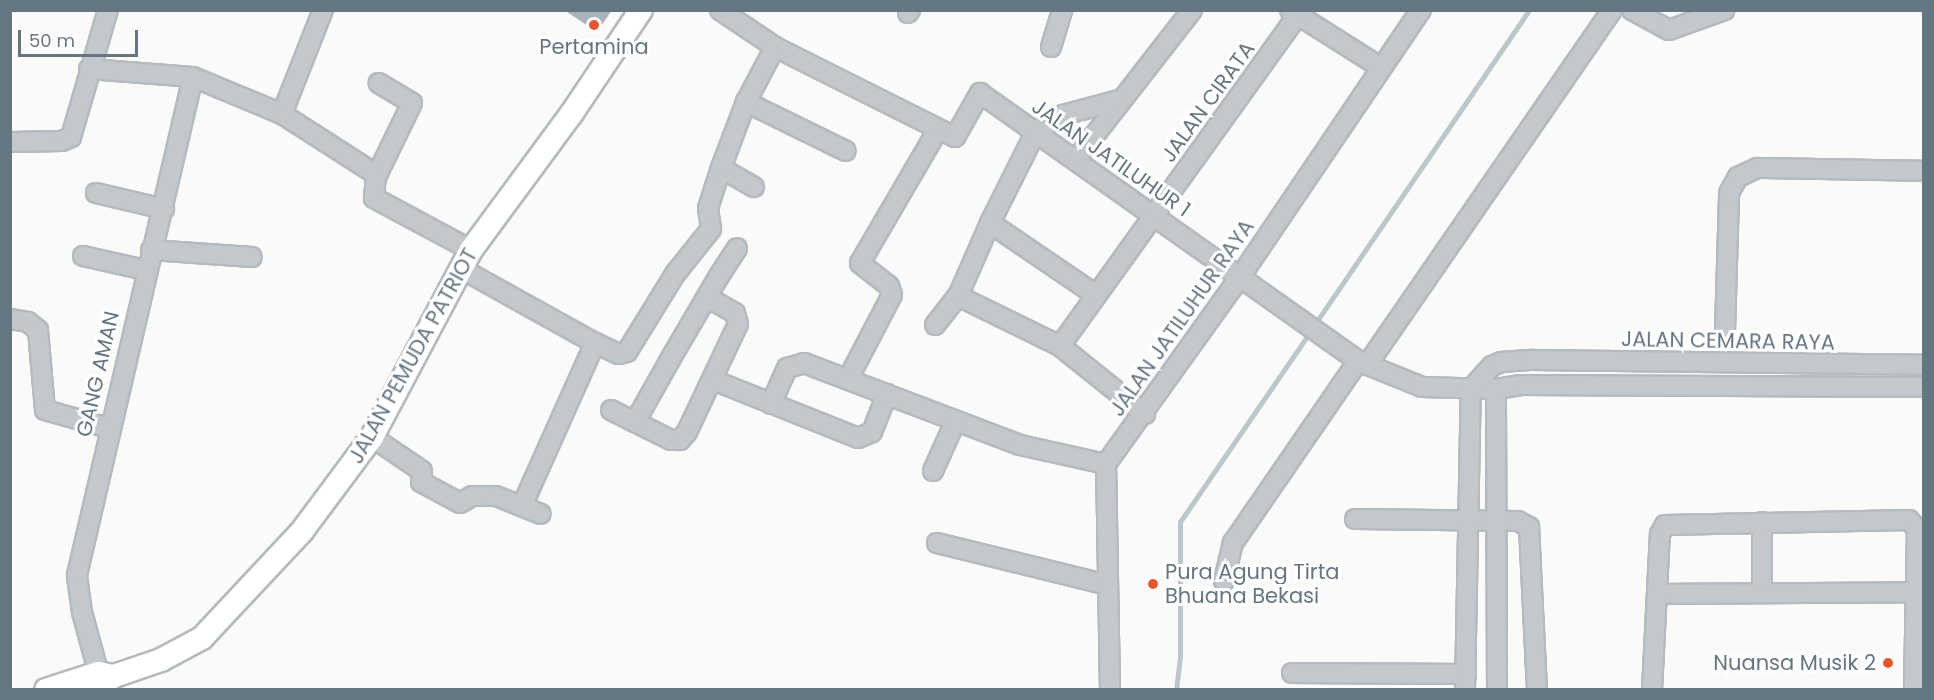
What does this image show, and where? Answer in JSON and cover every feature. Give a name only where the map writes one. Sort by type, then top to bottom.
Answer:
[{"type":"main road","name":"JALAN PEMUDA PATRIOT","points":[[46,690],[102,680],[180,651],[225,618],[302,531],[372,437],[465,259],[572,113],[641,10]]},
{"type":"street","points":[[10,142],[62,141],[71,137],[108,10]]},
{"type":"street","points":[[282,114],[323,10]]},
{"type":"street","name":"JALAN JATILUHUR 1","points":[[720,10],[775,47],[956,137],[980,93],[1077,159],[1362,363],[1409,384],[1471,389],[1536,385]]},
{"type":"street","points":[[1051,47],[1062,10]]},
{"type":"street","points":[[1077,159],[1119,100],[1192,10]]},
{"type":"street","name":"JALAN JATILUHUR RAYA","points":[[1106,464],[1145,414],[1421,10]]},
{"type":"street","points":[[1224,581],[1233,543],[1612,10]]},
{"type":"street","points":[[1632,10],[1669,30],[1725,10]]},
{"type":"street","points":[[1296,12],[1380,67]]},
{"type":"street","name":"JALAN CIRATA","points":[[1060,346],[1296,12]]},
{"type":"street","points":[[378,83],[412,103],[376,175],[374,198],[595,343],[619,354],[627,352],[675,274],[711,229],[708,208],[721,168],[746,102],[775,47]]},
{"type":"street","points":[[89,69],[193,77],[282,114],[376,175]]},
{"type":"street","name":"GANG AMAN","points":[[102,680],[77,575],[145,270],[164,209],[193,77]]},
{"type":"street","points":[[935,325],[958,296],[990,223],[1036,131],[1063,115],[1119,100]]},
{"type":"street","points":[[746,102],[846,151]]},
{"type":"street","points":[[848,379],[891,295],[889,286],[861,267],[861,259],[933,138]]},
{"type":"street","points":[[721,168],[754,187]]},
{"type":"street","points":[[1725,332],[1729,193],[1738,177],[1757,168],[1923,171]]},
{"type":"street","points":[[96,193],[164,209]]},
{"type":"street","points":[[990,223],[1096,295]]},
{"type":"street","points":[[635,422],[737,248]]},
{"type":"street","points":[[151,250],[252,257]]},
{"type":"street","points":[[83,256],[145,270]]},
{"type":"street","points":[[958,296],[1060,346],[1145,414]]},
{"type":"street","points":[[611,410],[671,440],[680,440],[713,380],[738,320],[735,313],[707,297]]},
{"type":"street","points":[[10,319],[28,322],[38,330],[45,410],[109,428]]},
{"type":"street","points":[[522,506],[595,343]]},
{"type":"street","name":"JALAN CEMARA RAYA","points":[[1471,389],[1485,372],[1501,362],[1533,360],[1923,365]]},
{"type":"street","points":[[771,404],[784,373],[795,363],[804,363],[955,422],[1043,451],[1106,464],[1110,690]]},
{"type":"street","points":[[1722,364],[1722,386]]},
{"type":"street","points":[[713,380],[863,438],[874,429],[887,394]]},
{"type":"street","name":"JALAN CEMARA RAYA","points":[[1536,385],[1923,387]]},
{"type":"street","points":[[1292,673],[1465,682],[1471,389]]},
{"type":"street","points":[[1496,389],[1494,522],[1497,690]]},
{"type":"street","points":[[933,471],[955,422]]},
{"type":"street","points":[[372,437],[422,471],[421,482],[460,503],[472,496],[496,496],[542,514]]},
{"type":"street","points":[[1355,519],[1518,521],[1532,532],[1537,690]]},
{"type":"street","points":[[1762,522],[1762,593]]},
{"type":"street","points":[[1652,690],[1660,534],[1665,525],[1762,522],[1915,522],[1914,690]]},
{"type":"street","points":[[937,543],[1108,585]]},
{"type":"street","points":[[1658,594],[1915,592]]},
{"type":"building","name":"Pertamina","points":[[564,10],[612,10],[597,32]]},
{"type":"waterway","points":[[1315,324],[1529,10]]},
{"type":"waterway","points":[[1176,690],[1180,657],[1180,522],[1311,331]]},
{"type":"place","name":"Pertamina","points":[[594,25]]},
{"type":"place","name":"Pura Agung Tirta Bhuana Bekasi","points":[[1153,584]]},
{"type":"place","name":"Nuansa Musik 2","points":[[1888,663]]}]
